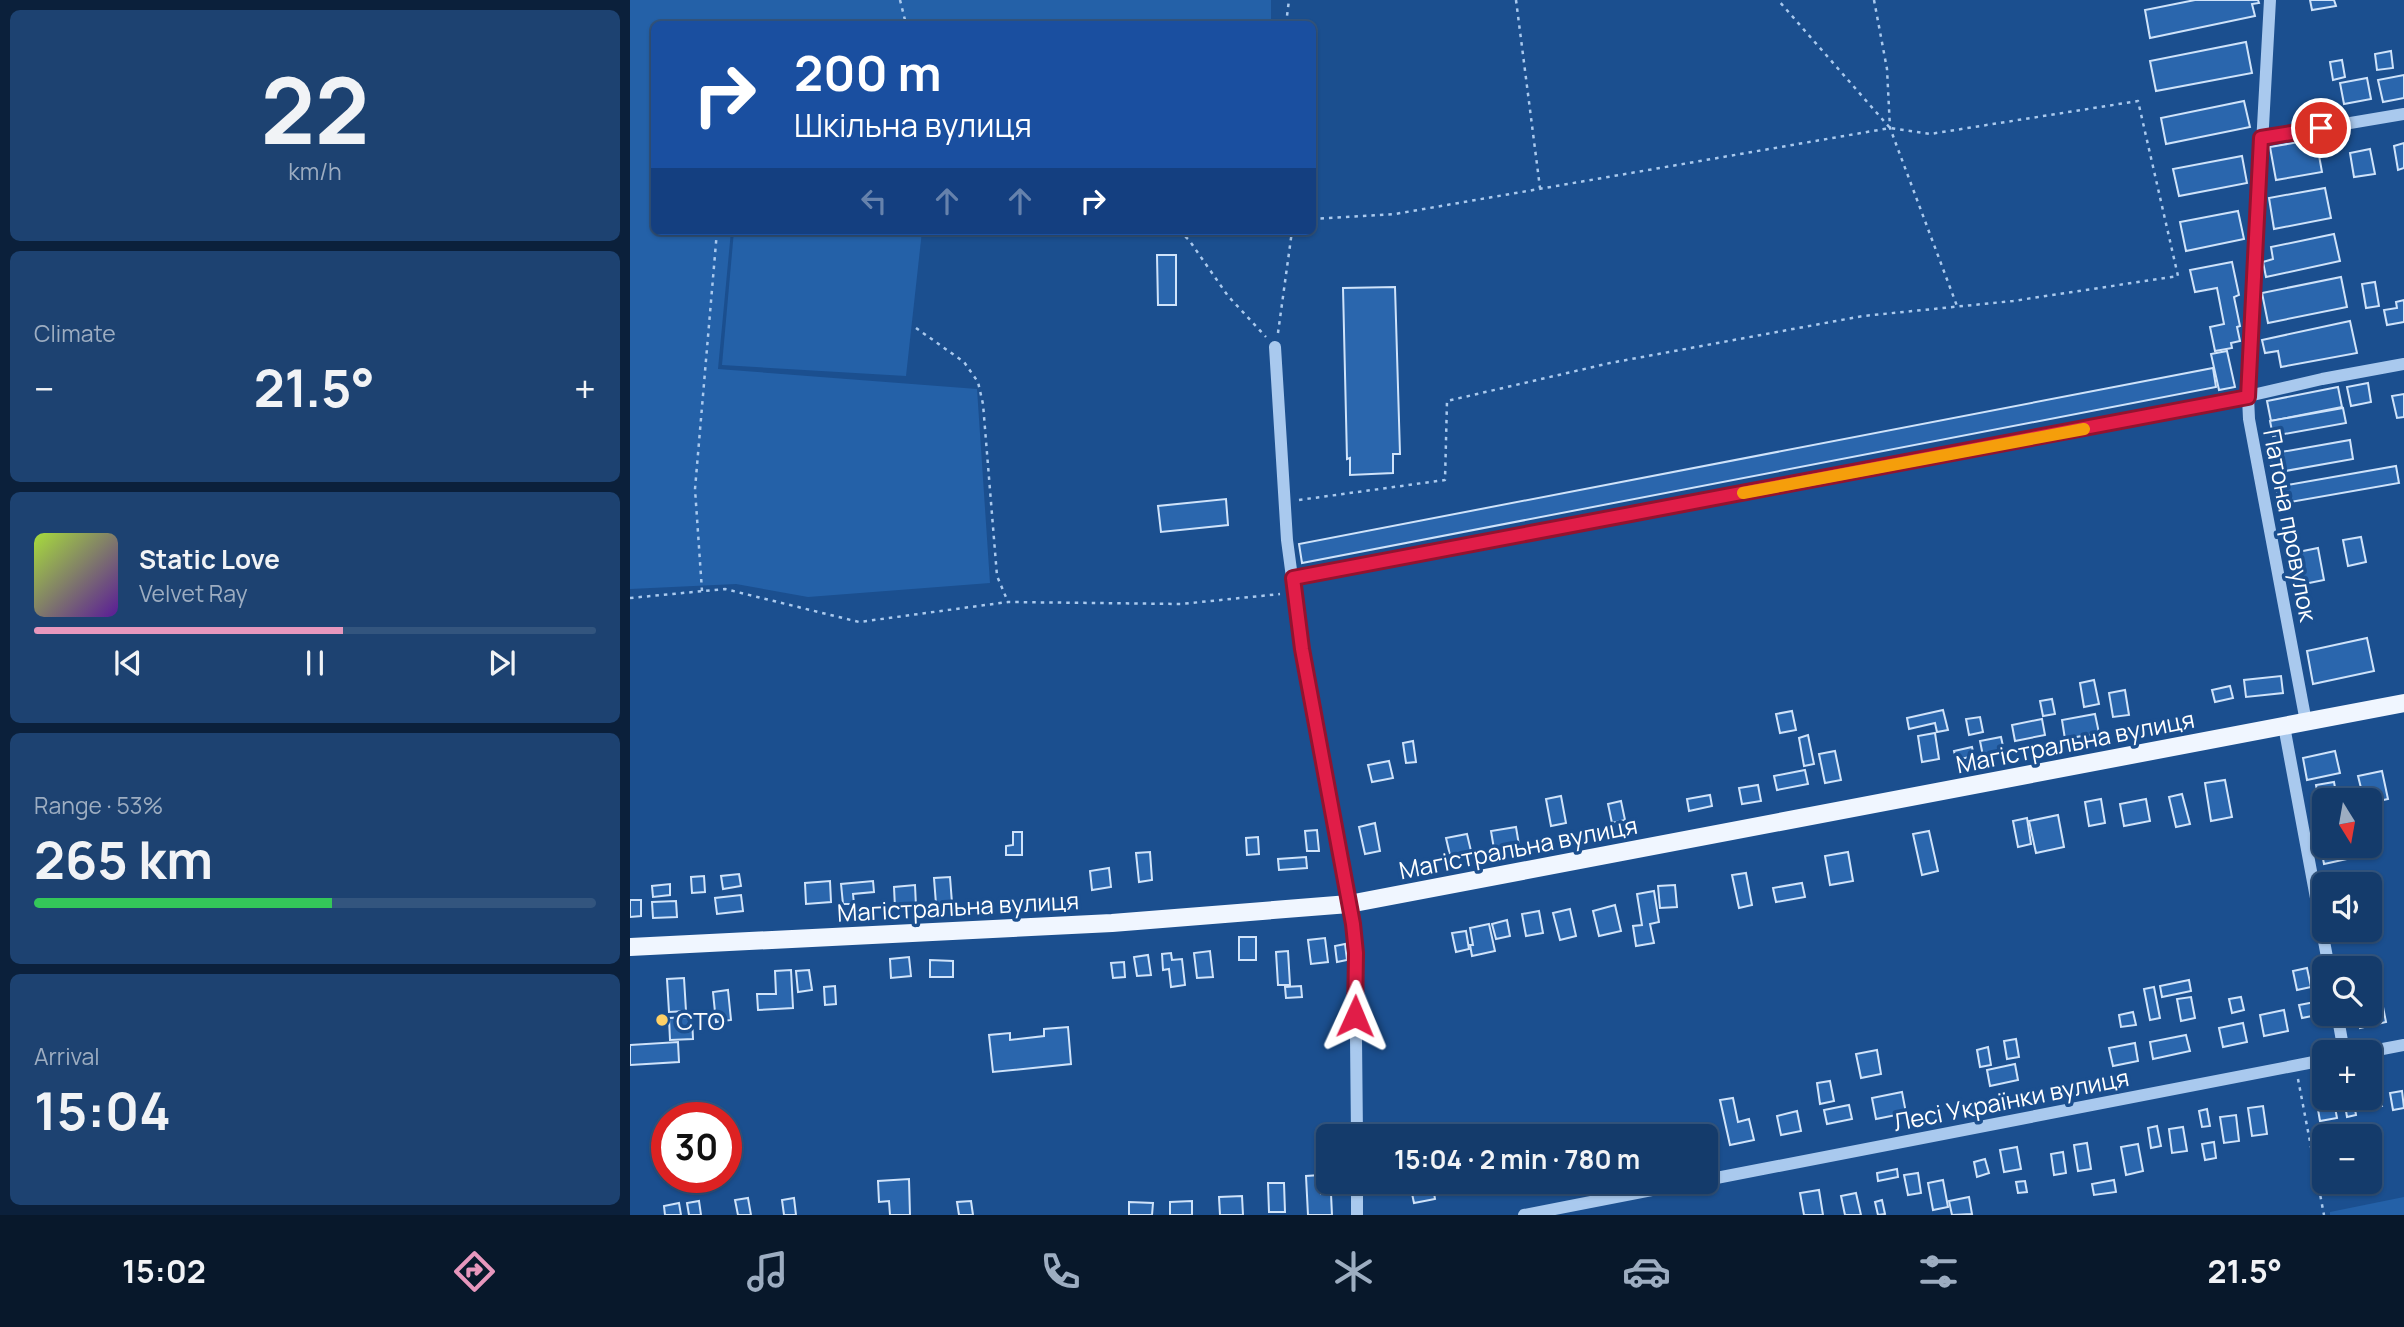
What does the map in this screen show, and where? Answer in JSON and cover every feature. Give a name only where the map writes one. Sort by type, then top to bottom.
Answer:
[{"type":"main road","name":"Магістральна вулиця","points":[[630,947],[1112,923],[1349,904],[2404,703]]},
{"type":"street","name":"Патона провулок","points":[[2270,0],[2248,397],[2252,433],[2306,722]]},
{"type":"street","points":[[2261,138],[2404,114]]},
{"type":"street","points":[[1275,347],[1294,593],[1356,953],[1357,1124]]},
{"type":"street","points":[[1293,578],[2248,397],[2322,379],[2404,364]]},
{"type":"street","points":[[2284,726],[2327,956]]},
{"type":"street","points":[[2382,1049],[2404,1045]]},
{"type":"street","name":"Лесі Українки вулиця","points":[[1718,1178],[2312,1062]]},
{"type":"street","points":[[1357,1194],[1357,1215]]},
{"type":"street","points":[[1524,1215],[1631,1194]]},
{"type":"path","points":[[900,0],[905,21]]},
{"type":"path","points":[[1286,21],[1289,0]]},
{"type":"path","points":[[1517,0],[1540,189]]},
{"type":"path","points":[[1778,0],[1890,128]]},
{"type":"path","points":[[1874,0],[1887,69],[1890,128],[1957,306]]},
{"type":"path","points":[[1285,502],[1445,480],[1447,401],[1610,363],[1863,316],[2012,301],[2178,276],[2138,101],[1930,134],[1890,128],[1395,214],[1316,219]]},
{"type":"path","points":[[702,591],[695,489],[717,235]]},
{"type":"path","points":[[1184,235],[1228,296],[1275,347]]},
{"type":"path","points":[[1275,347],[1291,235]]},
{"type":"path","points":[[916,328],[964,362],[978,382],[984,404],[997,576],[1008,602]]},
{"type":"path","points":[[630,598],[725,589],[859,622],[1008,602],[1181,604],[1294,593]]},
{"type":"path","points":[[2295,1066],[2323,1215]]},
{"type":"shaded area","points":[[630,0],[1271,0],[1271,21],[651,21],[651,235],[731,235],[718,369],[977,389],[990,583],[808,597],[736,584],[630,589]]},
{"type":"shaded area","points":[[734,235],[922,235],[906,376],[722,365]]},
{"type":"shaded area","points":[[2404,1197],[2404,1215],[2330,1215],[2330,1212]]},
{"type":"building","points":[[2195,0],[2258,0],[2259,3],[2252,4],[2255,16],[2150,38],[2145,10]]},
{"type":"building","points":[[2310,0],[2334,0],[2336,6],[2312,10]]},
{"type":"building","points":[[2246,42],[2252,73],[2156,91],[2150,61]]},
{"type":"building","points":[[2391,51],[2393,68],[2377,70],[2375,54]]},
{"type":"building","points":[[2342,60],[2345,77],[2333,80],[2330,62]]},
{"type":"building","points":[[2404,75],[2404,98],[2383,102],[2378,80]]},
{"type":"building","points":[[2367,78],[2371,99],[2344,104],[2340,83]]},
{"type":"building","points":[[2244,101],[2250,127],[2166,144],[2161,118]]},
{"type":"building","points":[[2316,139],[2322,172],[2276,180],[2270,147]]},
{"type":"building","points":[[2404,143],[2404,168],[2398,170],[2394,146]]},
{"type":"building","points":[[2370,149],[2375,174],[2354,177],[2350,153]]},
{"type":"building","points":[[2242,156],[2247,183],[2179,196],[2173,169]]},
{"type":"building","points":[[2325,188],[2331,218],[2274,229],[2269,198]]},
{"type":"building","points":[[2238,211],[2244,239],[2186,251],[2180,222]]},
{"type":"building","points":[[2334,234],[2340,261],[2266,277],[2263,262],[2273,259],[2271,247]]},
{"type":"building","points":[[1157,255],[1176,255],[1176,305],[1158,305]]},
{"type":"building","points":[[2232,262],[2239,295],[2234,297],[2240,341],[2231,343],[2232,348],[2215,351],[2210,327],[2224,324],[2217,288],[2195,292],[2190,270]]},
{"type":"building","points":[[2341,277],[2347,307],[2268,323],[2262,293]]},
{"type":"building","points":[[2375,282],[2379,306],[2366,308],[2362,284]]},
{"type":"building","points":[[1395,287],[1400,454],[1393,454],[1393,473],[1350,475],[1350,458],[1347,459],[1343,288]]},
{"type":"building","points":[[2404,300],[2404,322],[2387,325],[2384,310],[2397,308],[2396,302]]},
{"type":"building","points":[[2350,321],[2357,353],[2281,367],[2278,351],[2265,353],[2262,340]]},
{"type":"building","points":[[2227,351],[2235,387],[2219,390],[2211,354]]},
{"type":"building","points":[[2213,368],[2216,387],[1302,563],[1299,544]]},
{"type":"building","points":[[2368,383],[2371,402],[2351,406],[2347,387]]},
{"type":"building","points":[[2338,387],[2342,407],[2271,421],[2267,401]]},
{"type":"building","points":[[2404,394],[2404,417],[2397,418],[2392,396]]},
{"type":"building","points":[[2343,408],[2346,423],[2273,436],[2270,421]]},
{"type":"building","points":[[2350,440],[2353,459],[2274,473],[2270,454]]},
{"type":"building","points":[[2396,466],[2399,483],[2279,504],[2276,487]]},
{"type":"building","points":[[1226,499],[1228,525],[1161,532],[1158,506]]},
{"type":"building","points":[[2361,537],[2366,562],[2348,566],[2343,540]]},
{"type":"building","points":[[2318,548],[2324,580],[2294,586],[2288,554]]},
{"type":"building","points":[[2367,638],[2374,671],[2313,684],[2307,651]]},
{"type":"building","points":[[2281,676],[2283,693],[2246,697],[2244,680]]},
{"type":"building","points":[[2094,680],[2099,704],[2084,707],[2080,683]]},
{"type":"building","points":[[2230,686],[2233,698],[2215,702],[2212,690]]},
{"type":"building","points":[[2125,690],[2129,715],[2113,717],[2109,693]]},
{"type":"building","points":[[2052,699],[2055,714],[2043,716],[2040,701]]},
{"type":"building","points":[[1943,710],[1948,730],[1937,732],[1935,723],[1909,729],[1907,718]]},
{"type":"building","points":[[1792,711],[1796,730],[1780,733],[1776,714]]},
{"type":"building","points":[[2095,714],[2099,733],[2065,739],[2062,720]]},
{"type":"building","points":[[1980,717],[1983,732],[1969,735],[1966,719]]},
{"type":"building","points":[[2042,719],[2045,735],[2015,741],[2012,725]]},
{"type":"building","points":[[1935,733],[1939,759],[1922,762],[1918,736]]},
{"type":"building","points":[[1808,735],[1814,764],[1804,766],[1799,738]]},
{"type":"building","points":[[2001,737],[2004,751],[1983,756],[1980,741]]},
{"type":"building","points":[[1413,741],[1416,762],[1406,763],[1403,743]]},
{"type":"building","points":[[1972,747],[1974,756],[1956,760],[1954,751]]},
{"type":"building","points":[[1835,751],[1841,780],[1825,783],[1819,754]]},
{"type":"building","points":[[2335,751],[2340,773],[2307,780],[2303,758]]},
{"type":"building","points":[[1389,761],[1393,778],[1372,782],[1368,765]]},
{"type":"building","points":[[1805,770],[1808,784],[1777,790],[1774,776]]},
{"type":"building","points":[[2382,771],[2388,799],[2382,800],[2382,788],[2361,788],[2358,776]]},
{"type":"building","points":[[2225,780],[2232,817],[2211,821],[2205,783]]},
{"type":"building","points":[[2334,782],[2335,788],[2317,788],[2316,785]]},
{"type":"building","points":[[1758,785],[1761,801],[1742,804],[1739,788]]},
{"type":"building","points":[[2182,794],[2190,824],[2176,827],[2169,797]]},
{"type":"building","points":[[1710,795],[1712,806],[1689,811],[1687,799]]},
{"type":"building","points":[[1561,796],[1566,823],[1551,826],[1546,799]]},
{"type":"building","points":[[2101,799],[2105,823],[2089,826],[2085,802]]},
{"type":"building","points":[[2146,799],[2150,821],[2124,826],[2120,804]]},
{"type":"building","points":[[1621,801],[1625,820],[1612,823],[1608,804]]},
{"type":"building","points":[[2058,815],[2064,847],[2036,853],[2029,821]]},
{"type":"building","points":[[2027,818],[2031,844],[2018,847],[2013,821]]},
{"type":"building","points":[[1375,823],[1380,851],[1365,854],[1359,827]]},
{"type":"building","points":[[1516,827],[1519,845],[1494,849],[1491,831]]},
{"type":"building","points":[[1317,830],[1319,851],[1307,851],[1305,831]]},
{"type":"building","points":[[1929,831],[1938,871],[1922,875],[1913,834]]},
{"type":"building","points":[[1013,832],[1022,832],[1022,855],[1006,855],[1006,846],[1013,845]]},
{"type":"building","points":[[1467,834],[1471,851],[1450,855],[1446,838]]},
{"type":"building","points":[[1258,837],[1259,854],[1247,855],[1246,838]]},
{"type":"building","points":[[1150,852],[1152,880],[1139,882],[1136,853]]},
{"type":"building","points":[[1848,852],[1853,881],[1830,885],[1825,856]]},
{"type":"building","points":[[1306,857],[1307,868],[1279,870],[1278,859]]},
{"type":"building","points":[[2323,858],[2347,858],[2347,859],[2324,864]]},
{"type":"building","points":[[1109,868],[1111,887],[1092,890],[1090,871]]},
{"type":"building","points":[[1746,873],[1752,905],[1739,908],[1732,875]]},
{"type":"building","points":[[739,874],[741,886],[723,889],[721,876]]},
{"type":"building","points":[[704,876],[705,892],[692,893],[691,877]]},
{"type":"building","points":[[950,877],[952,903],[936,904],[934,878]]},
{"type":"building","points":[[830,881],[831,902],[806,904],[805,883]]},
{"type":"building","points":[[873,881],[874,892],[853,894],[854,904],[843,904],[841,884]]},
{"type":"building","points":[[1802,883],[1805,897],[1776,902],[1773,888]]},
{"type":"building","points":[[670,884],[670,895],[653,897],[652,886]]},
{"type":"building","points":[[915,885],[916,907],[895,908],[894,887]]},
{"type":"building","points":[[1675,885],[1677,907],[1660,908],[1658,886]]},
{"type":"building","points":[[1654,891],[1659,922],[1650,924],[1654,943],[1636,946],[1633,926],[1642,925],[1637,894]]},
{"type":"building","points":[[741,895],[743,911],[717,914],[715,898]]},
{"type":"building","points":[[630,900],[641,900],[641,916],[630,917]]},
{"type":"building","points":[[676,901],[677,917],[653,918],[652,902]]},
{"type":"building","points":[[1615,905],[1621,931],[1599,936],[1593,911]]},
{"type":"building","points":[[1570,909],[1576,936],[1560,940],[1553,913]]},
{"type":"building","points":[[1539,911],[1543,933],[1526,936],[1522,914]]},
{"type":"building","points":[[1507,920],[1510,936],[1496,939],[1492,924]]},
{"type":"building","points":[[1489,924],[1495,951],[1472,956],[1470,928]]},
{"type":"building","points":[[1466,931],[1469,949],[1456,952],[1452,933]]},
{"type":"building","points":[[1239,937],[1256,937],[1256,960],[1239,960]]},
{"type":"building","points":[[1325,938],[1328,962],[1311,964],[1308,940]]},
{"type":"building","points":[[1345,944],[1347,960],[1337,962],[1335,946]]},
{"type":"building","points":[[1210,951],[1213,977],[1197,978],[1194,953]]},
{"type":"building","points":[[1288,951],[1290,985],[1278,985],[1276,952]]},
{"type":"building","points":[[1171,953],[1172,960],[1182,959],[1185,985],[1171,987],[1169,969],[1163,970],[1162,954]]},
{"type":"building","points":[[1148,955],[1151,975],[1137,976],[1134,957]]},
{"type":"building","points":[[909,957],[911,976],[891,978],[890,959]]},
{"type":"building","points":[[930,960],[953,961],[953,977],[930,977]]},
{"type":"building","points":[[1124,962],[1125,977],[1113,978],[1111,963]]},
{"type":"building","points":[[2307,968],[2311,987],[2297,990],[2293,971]]},
{"type":"building","points":[[791,970],[793,1008],[758,1010],[757,994],[776,994],[775,971]]},
{"type":"building","points":[[809,970],[812,990],[798,992],[796,971]]},
{"type":"building","points":[[684,978],[686,1011],[669,1012],[667,979]]},
{"type":"building","points":[[2189,980],[2191,991],[2162,997],[2160,986]]},
{"type":"building","points":[[835,986],[836,1004],[825,1005],[824,987]]},
{"type":"building","points":[[1301,986],[1302,997],[1286,998],[1285,987]]},
{"type":"building","points":[[2154,987],[2160,1018],[2150,1020],[2144,989]]},
{"type":"building","points":[[728,990],[731,1020],[716,1022],[713,992]]},
{"type":"building","points":[[2191,997],[2195,1018],[2181,1021],[2177,999]]},
{"type":"building","points":[[2241,997],[2244,1010],[2232,1013],[2229,999]]},
{"type":"building","points":[[2312,1003],[2312,1016],[2302,1018],[2299,1005]]},
{"type":"building","points":[[2382,1007],[2386,1022],[2382,1023]]},
{"type":"building","points":[[2284,1010],[2288,1031],[2264,1036],[2260,1015]]},
{"type":"building","points":[[2133,1012],[2136,1025],[2121,1027],[2119,1015]]},
{"type":"building","points":[[692,1017],[693,1039],[670,1040],[669,1018]]},
{"type":"building","points":[[2243,1023],[2247,1042],[2223,1047],[2219,1028]]},
{"type":"building","points":[[1068,1027],[1071,1064],[993,1072],[989,1035],[1010,1033],[1010,1040],[1044,1036],[1044,1029]]},
{"type":"building","points":[[2186,1035],[2190,1051],[2153,1059],[2150,1042]]},
{"type":"building","points":[[2016,1039],[2019,1057],[2007,1059],[2004,1041]]},
{"type":"building","points":[[678,1042],[679,1062],[630,1065],[630,1045]]},
{"type":"building","points":[[2135,1043],[2138,1061],[2113,1066],[2109,1048]]},
{"type":"building","points":[[1988,1047],[1991,1065],[1980,1067],[1977,1050]]},
{"type":"building","points":[[1877,1050],[1881,1074],[1861,1078],[1856,1054]]},
{"type":"building","points":[[2015,1064],[2018,1080],[1990,1086],[1987,1070]]},
{"type":"building","points":[[1830,1081],[1834,1101],[1820,1104],[1817,1083]]},
{"type":"building","points":[[2402,1091],[2404,1108],[2393,1110],[2390,1093]]},
{"type":"building","points":[[1902,1092],[1906,1113],[1876,1119],[1872,1098]]},
{"type":"building","points":[[1733,1098],[1738,1122],[1749,1119],[1754,1140],[1730,1145],[1720,1100]]},
{"type":"building","points":[[1849,1105],[1852,1119],[1827,1124],[1824,1110]]},
{"type":"building","points":[[2263,1106],[2267,1134],[2252,1136],[2248,1108]]},
{"type":"building","points":[[2207,1109],[2210,1126],[2202,1127],[2199,1111]]},
{"type":"building","points":[[2318,1110],[2335,1110],[2337,1118],[2320,1121]]},
{"type":"building","points":[[2346,1110],[2355,1110],[2356,1115],[2347,1117]]},
{"type":"building","points":[[1797,1111],[1801,1131],[1781,1135],[1777,1116]]},
{"type":"building","points":[[2236,1115],[2239,1141],[2224,1143],[2220,1117]]},
{"type":"building","points":[[2157,1126],[2161,1146],[2151,1148],[2148,1128]]},
{"type":"building","points":[[2183,1127],[2187,1151],[2172,1153],[2169,1129]]},
{"type":"building","points":[[2214,1142],[2216,1158],[2205,1160],[2202,1144]]},
{"type":"building","points":[[2087,1143],[2091,1169],[2078,1171],[2074,1145]]},
{"type":"building","points":[[2138,1144],[2143,1171],[2126,1175],[2121,1147]]},
{"type":"building","points":[[2017,1147],[2021,1169],[2004,1172],[2000,1150]]},
{"type":"building","points":[[2063,1152],[2066,1173],[2054,1175],[2051,1154]]},
{"type":"building","points":[[1985,1159],[1989,1173],[1977,1177],[1974,1162]]},
{"type":"building","points":[[1897,1169],[1898,1177],[1878,1181],[1877,1173]]},
{"type":"building","points":[[1918,1173],[1921,1193],[1908,1195],[1904,1175]]},
{"type":"building","points":[[1316,1175],[1316,1194],[1331,1194],[1332,1215],[1308,1215],[1306,1176]]},
{"type":"building","points":[[909,1179],[910,1215],[890,1215],[889,1201],[879,1202],[878,1181]]},
{"type":"building","points":[[1943,1180],[1948,1207],[1933,1210],[1928,1183]]},
{"type":"building","points":[[2114,1180],[2116,1192],[2094,1195],[2092,1184]]},
{"type":"building","points":[[2025,1181],[2027,1192],[2018,1193],[2016,1182]]},
{"type":"building","points":[[1268,1183],[1284,1183],[1285,1212],[1269,1212]]},
{"type":"building","points":[[1819,1190],[1823,1215],[1804,1215],[1800,1193]]},
{"type":"building","points":[[1856,1193],[1861,1215],[1845,1215],[1841,1196]]},
{"type":"building","points":[[1412,1194],[1434,1194],[1435,1199],[1414,1203]]},
{"type":"building","points":[[1242,1196],[1243,1215],[1220,1215],[1219,1197]]},
{"type":"building","points":[[1969,1197],[1972,1214],[1952,1215],[1949,1201]]},
{"type":"building","points":[[748,1198],[751,1215],[738,1215],[735,1200]]},
{"type":"building","points":[[794,1198],[796,1215],[784,1215],[782,1200]]},
{"type":"building","points":[[1882,1200],[1885,1214],[1878,1215],[1875,1202]]},
{"type":"building","points":[[699,1201],[701,1215],[689,1215],[687,1203]]},
{"type":"building","points":[[971,1201],[973,1215],[959,1215],[957,1202]]},
{"type":"building","points":[[1192,1201],[1192,1215],[1170,1215],[1170,1202]]},
{"type":"building","points":[[1129,1202],[1153,1203],[1152,1215],[1129,1215]]},
{"type":"building","points":[[679,1203],[681,1215],[665,1215],[664,1206]]},
{"type":"slow traffic","points":[[1743,493],[2084,429]]},
{"type":"place","name":"СТО","points":[[662,1020]]},
{"type":"route","points":[[1355,1016],[1356,953],[1353,924],[1302,649],[1293,578],[2248,397],[2261,138],[2321,128]]}]
